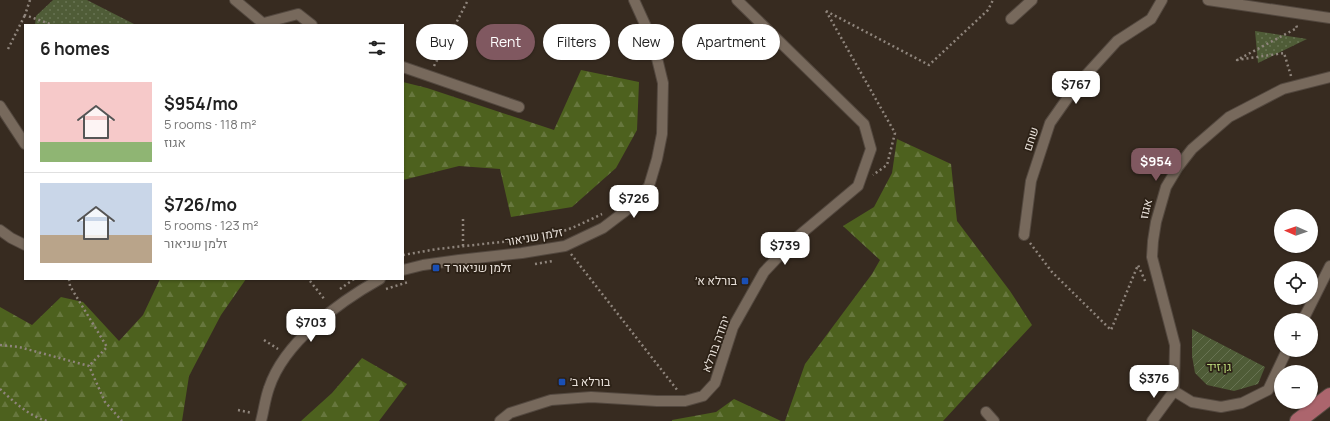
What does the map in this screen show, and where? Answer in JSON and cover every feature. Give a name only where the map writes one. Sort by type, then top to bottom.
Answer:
[{"type":"main road","points":[[1298,421],[1330,396]]},
{"type":"street","points":[[235,0],[264,24],[298,14],[311,24]]},
{"type":"street","name":"זלמן שניאור","points":[[404,270],[423,265],[452,261],[522,253],[568,250],[603,228],[628,209],[648,186],[657,159],[662,134],[663,83],[653,42],[634,0]]},
{"type":"street","points":[[737,0],[864,124],[871,149],[858,186]]},
{"type":"street","points":[[1011,19],[1032,0]]},
{"type":"street","name":"שחם","points":[[1024,234],[1031,181],[1050,123],[1076,86],[1117,41],[1151,19],[1162,0]]},
{"type":"street","points":[[1208,0],[1330,18]]},
{"type":"street","points":[[404,67],[519,107]]},
{"type":"street","name":"אגוז","points":[[1174,391],[1175,345],[1152,257],[1152,241],[1166,187],[1178,167],[1192,149],[1229,117],[1283,89],[1330,78]]},
{"type":"street","points":[[0,106],[24,142]]},
{"type":"street","name":"יהודה בורלא","points":[[500,421],[510,414],[551,400],[591,397],[685,401],[703,396],[715,384],[733,327],[764,272],[796,238],[858,186]]},
{"type":"street","points":[[0,230],[24,244]]},
{"type":"street","points":[[1306,313],[1330,266]]},
{"type":"street","points":[[258,417],[269,388],[281,363],[296,342],[341,303],[378,280]]},
{"type":"street","points":[[1152,421],[1174,391],[1192,402],[1221,407],[1242,404],[1268,390],[1284,357]]},
{"type":"street","points":[[986,412],[994,421]]},
{"type":"path","points":[[8,49],[25,15],[30,0]]},
{"type":"path","points":[[429,76],[468,0]]},
{"type":"path","points":[[858,186],[887,165],[894,133],[826,11],[929,65],[988,10],[993,0]]},
{"type":"path","points":[[25,15],[50,24]]},
{"type":"path","points":[[1294,86],[1284,53],[1237,60],[1297,28]]},
{"type":"path","points":[[540,238],[577,226],[604,212]]},
{"type":"path","points":[[463,219],[463,246]]},
{"type":"path","points":[[1024,234],[1052,272],[1111,330],[1138,265],[1147,284]]},
{"type":"path","points":[[404,255],[463,246],[532,239]]},
{"type":"path","points":[[568,250],[578,252]]},
{"type":"path","points":[[564,258],[568,250]]},
{"type":"path","points":[[568,250],[685,401]]},
{"type":"path","points":[[534,264],[559,259]]},
{"type":"path","points":[[69,280],[70,286],[107,347],[88,366]]},
{"type":"path","points":[[310,281],[325,300]]},
{"type":"path","points":[[384,290],[409,281]]},
{"type":"path","points":[[264,340],[278,349]]},
{"type":"path","points":[[0,345],[19,347],[88,366],[105,402],[122,421]]},
{"type":"path","points":[[0,389],[17,404],[37,418],[47,421]]},
{"type":"path","points":[[238,410],[258,417]]},
{"type":"green space","points":[[53,0],[87,0],[134,24],[35,24],[36,16]]},
{"type":"green space","points":[[1255,31],[1307,39],[1258,63]]},
{"type":"green space","points":[[581,70],[639,82],[637,130],[616,168],[572,207],[511,217],[500,169],[459,166],[404,180],[404,82],[427,88],[554,130]]},
{"type":"green space","points":[[897,139],[951,164],[957,221],[1010,291],[1032,325],[943,421],[785,421],[805,364],[872,274],[880,260],[843,226],[874,207],[892,173]]},
{"type":"green space","points":[[160,280],[245,280],[221,315],[189,376],[182,421],[0,421],[0,307],[32,325],[61,297],[83,302],[119,341],[143,315]]},
{"type":"green space","name":"גן זיד","points":[[1192,329],[1265,367],[1258,384],[1234,391],[1207,385],[1195,373],[1192,356]]},
{"type":"green space","points":[[362,358],[407,384],[379,421],[301,421],[332,393]]},
{"type":"green space","points":[[734,399],[781,421],[672,421],[716,412]]},
{"type":"place","name":"זלמן שניאור ד","points":[[436,268]]},
{"type":"place","name":"בורלא א׳","points":[[745,281]]},
{"type":"place","name":"בורלא ב׳","points":[[562,382]]}]
